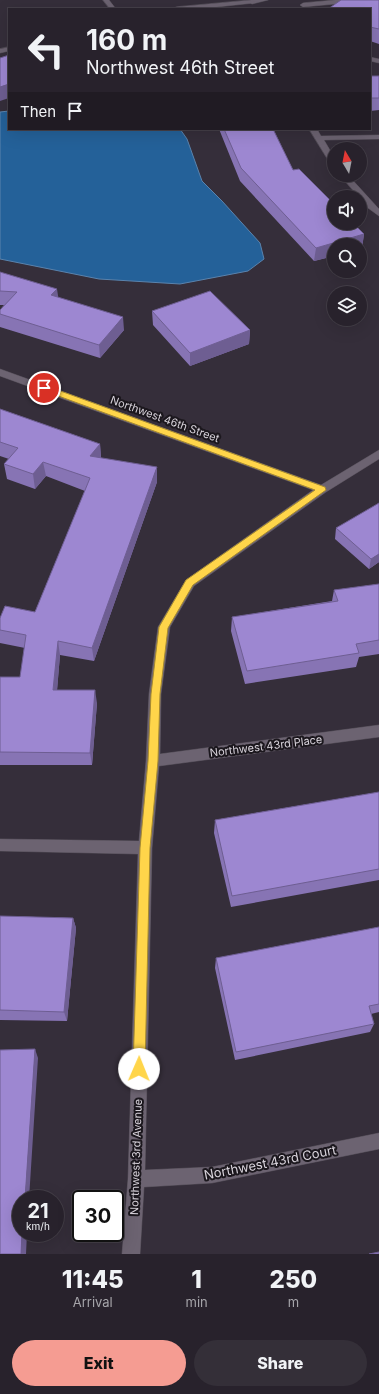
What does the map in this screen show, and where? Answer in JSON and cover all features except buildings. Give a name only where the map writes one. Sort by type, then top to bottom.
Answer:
[{"type":"street","points":[[106,0],[112,8]]},
{"type":"street","points":[[186,8],[265,0]]},
{"type":"street","points":[[302,5],[356,0]]},
{"type":"street","points":[[314,130],[327,152]]},
{"type":"street","points":[[318,138],[379,137]]},
{"type":"street","points":[[350,182],[379,213]]},
{"type":"street","name":"Northwest 46th Street","points":[[0,372],[322,490]]},
{"type":"street","name":"Northwest 3rd Avenue","points":[[131,1254],[136,1179],[145,848],[153,761],[155,694],[164,627],[190,583],[322,490],[379,454]]},
{"type":"street","name":"Northwest 43rd Place","points":[[153,761],[379,731]]},
{"type":"street","points":[[0,845],[145,848]]},
{"type":"street","name":"Northwest 43rd Court","points":[[136,1179],[212,1175],[379,1141]]},
{"type":"water","points":[[8,111],[8,130],[181,130],[187,139],[202,181],[260,243],[264,259],[248,271],[180,284],[99,279],[0,259],[0,112]]},
{"type":"route","points":[[44,388],[322,490],[190,583],[164,627],[155,694],[153,761],[145,848],[139,1069]]}]
